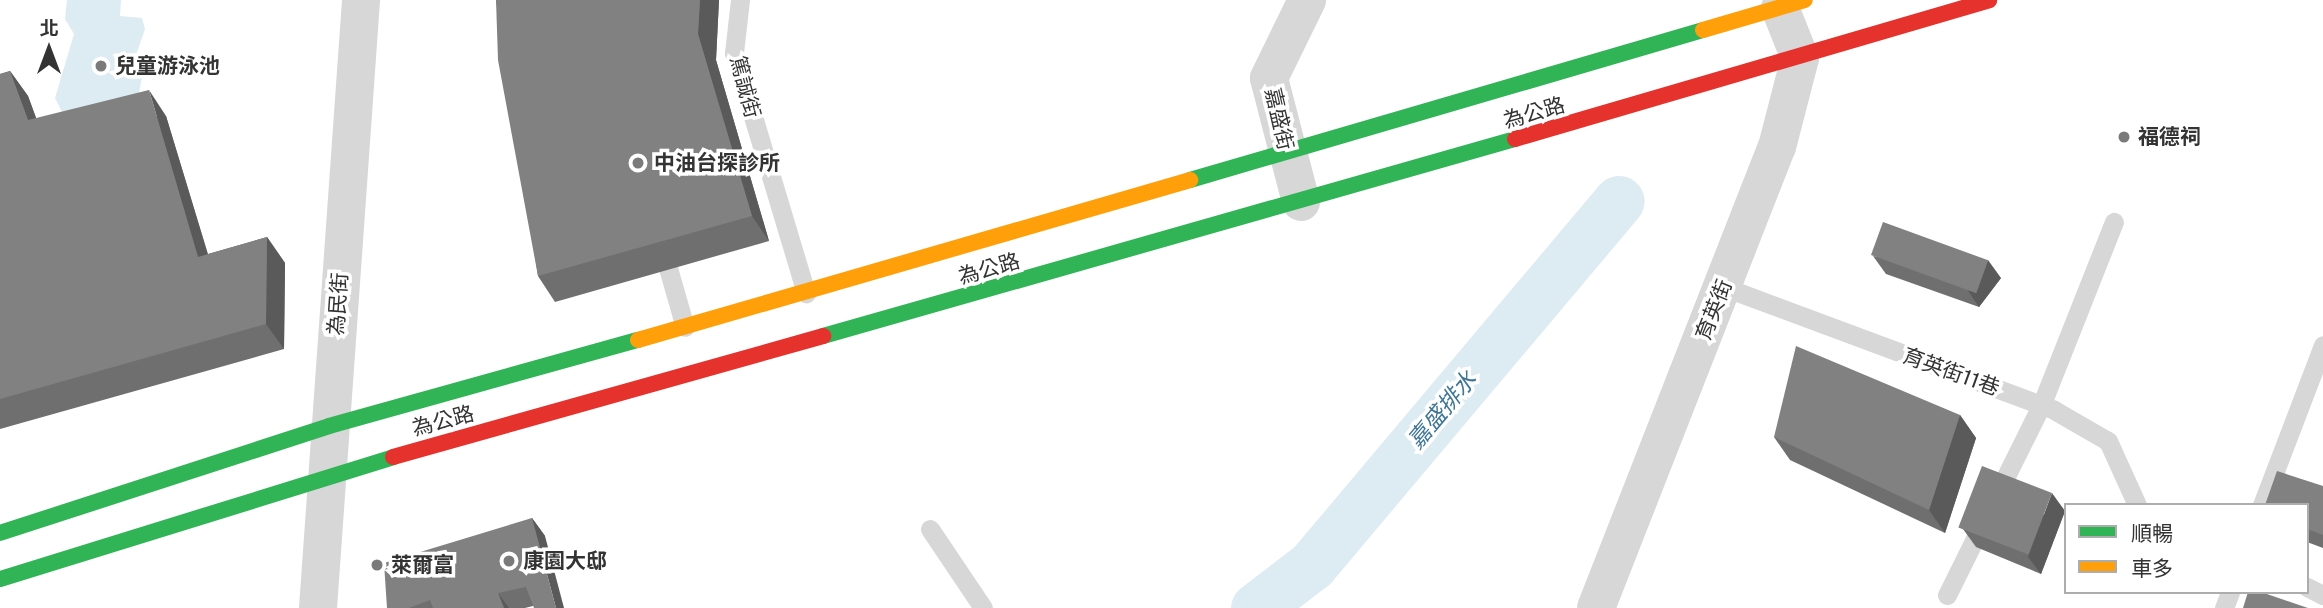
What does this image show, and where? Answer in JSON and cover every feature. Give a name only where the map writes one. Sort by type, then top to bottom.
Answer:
[{"type":"street","name":"為民街","points":[[317,608],[329,475],[329,426],[361,0]]},
{"type":"street","name":"嘉盛街","points":[[1301,202],[1269,78],[1307,0]]},
{"type":"street","name":"為公路","points":[[0,579],[329,475],[819,340],[1800,58],[1989,0]]},
{"type":"street","name":"為公路","points":[[0,533],[329,426],[685,327],[810,304],[1286,150],[1793,4]]},
{"type":"street","points":[[1793,4],[1800,58]]},
{"type":"street","name":"育英街","points":[[1596,608],[1724,287],[1776,147],[1800,58]]},
{"type":"street","points":[[810,304],[819,340]]},
{"type":"lane","name":"篤誠街","points":[[740,0],[734,53],[810,304]]},
{"type":"lane","points":[[1947,595],[2041,405],[2115,222]]},
{"type":"lane","points":[[656,226],[685,327]]},
{"type":"lane","name":"育英街11巷","points":[[1724,287],[2041,405],[2108,441],[2136,503]]},
{"type":"lane","points":[[2263,503],[2323,345]]},
{"type":"lane","points":[[930,529],[983,608]]},
{"type":"shaded area","name":"兒童游泳池","points":[[67,0],[121,0],[120,16],[142,18],[145,29],[136,55],[142,77],[138,98],[64,116],[55,98],[74,34],[65,19]]},
{"type":"building","name":"中油台探診所","points":[[496,0],[700,0],[698,34],[752,216],[538,276],[498,60]]},
{"type":"building","points":[[10,71],[28,120],[149,90],[198,257],[267,237],[266,324],[0,399],[0,74]]},
{"type":"building","points":[[1883,222],[1988,260],[1976,293],[1871,255]]},
{"type":"building","points":[[1796,346],[1960,415],[1929,510],[1774,437]]},
{"type":"building","points":[[1982,466],[2052,493],[2028,554],[1958,528]]},
{"type":"building","points":[[2277,471],[2323,486],[2323,535],[2309,530],[2309,503],[2266,503]]},
{"type":"building","name":"康園大邸","points":[[532,518],[556,608],[534,608],[526,587],[498,593],[504,608],[433,608],[430,600],[409,608],[387,608],[384,563]]},
{"type":"building","points":[[2247,594],[2267,594],[2308,608],[2243,608]]},
{"type":"waterway","name":"嘉盛排水","points":[[1256,608],[1312,565],[1618,201]]},
{"type":"traffic: fast","points":[[1190,180],[1703,30]]},
{"type":"traffic: fast","points":[[823,336],[1515,139]]},
{"type":"traffic: fast","points":[[0,533],[329,426],[638,340]]},
{"type":"traffic: fast","points":[[0,579],[393,457]]},
{"type":"traffic: slow","points":[[1703,30],[1805,0]]},
{"type":"traffic: slow","points":[[638,340],[1190,180]]},
{"type":"traffic: jam","points":[[1515,139],[1989,0]]},
{"type":"traffic: jam","points":[[393,457],[823,336]]},
{"type":"place","name":"兒童游泳池","points":[[101,66]]},
{"type":"place","name":"福德祠","points":[[2124,137]]},
{"type":"place","name":"中油台探診所","points":[[638,163]]},
{"type":"place","name":"康園大邸","points":[[509,561]]},
{"type":"place","name":"萊爾富","points":[[377,565]]}]
